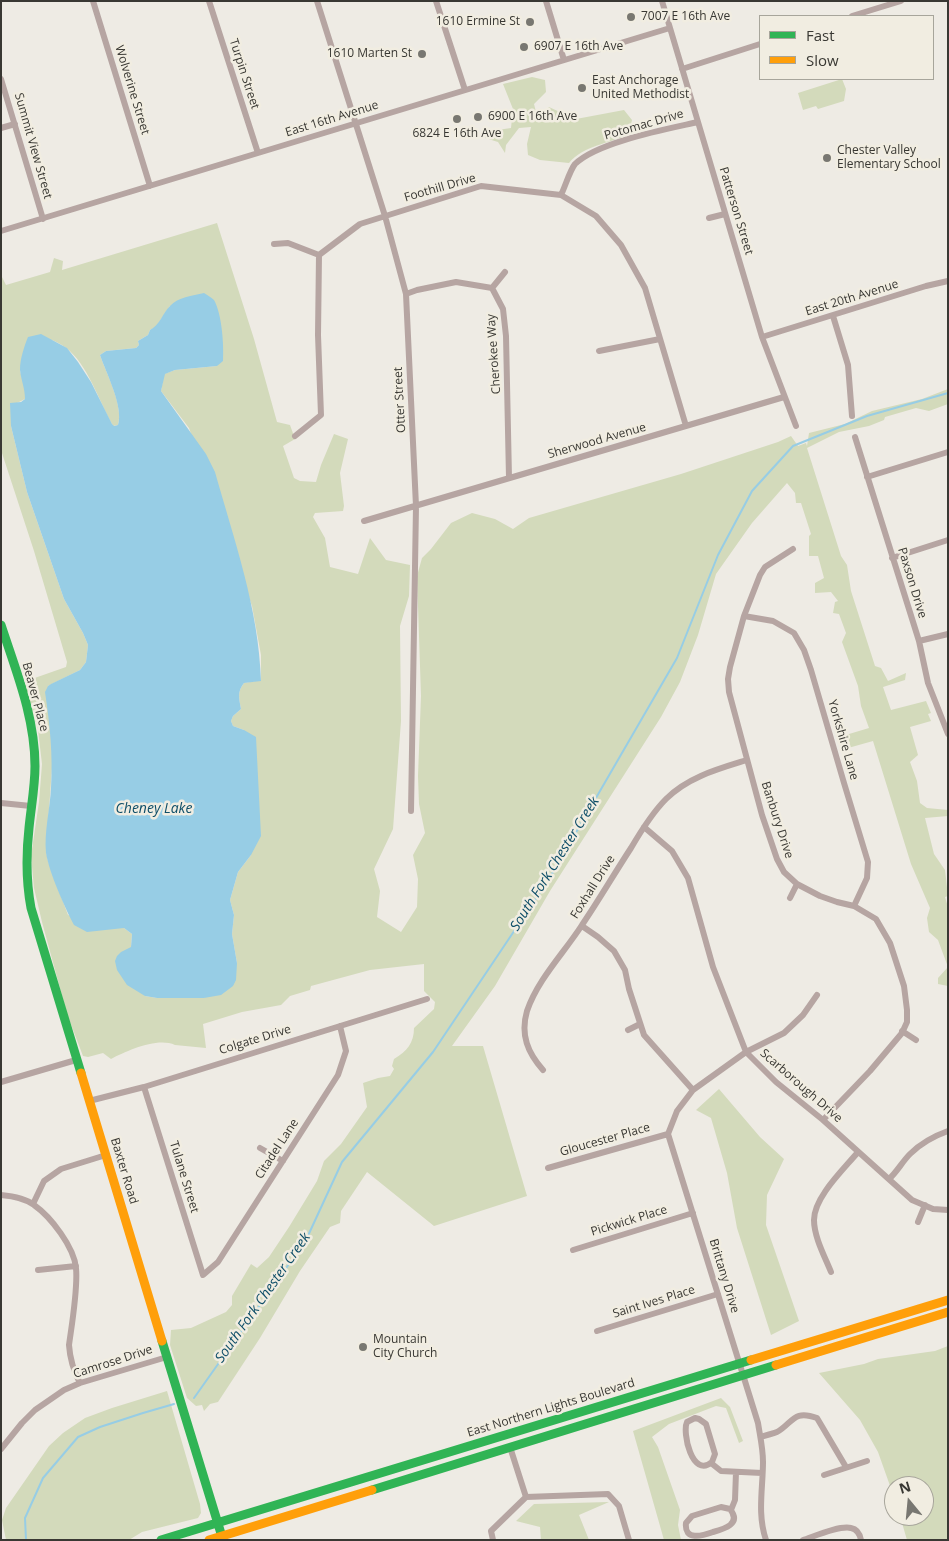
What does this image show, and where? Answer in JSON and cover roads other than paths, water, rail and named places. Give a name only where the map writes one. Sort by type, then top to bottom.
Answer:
[{"type":"main road","name":"Beaver Place","points":[[1,625],[27,709],[35,744],[35,775],[31,806]]},
{"type":"main road","name":"Baxter Road","points":[[31,806],[26,860],[27,892],[30,908],[222,1538]]},
{"type":"main road","name":"East Northern Lights Boulevard","points":[[161,1540],[948,1300]]},
{"type":"main road","name":"East Northern Lights Boulevard","points":[[209,1540],[222,1538],[510,1446],[948,1312]]},
{"type":"street","name":"Wolverine Street","points":[[93,1],[150,186]]},
{"type":"street","name":"Turpin Street","points":[[209,1],[258,153]]},
{"type":"street","name":"Otter Street","points":[[317,1],[385,216],[406,294],[416,506],[411,812]]},
{"type":"street","points":[[436,1],[465,90]]},
{"type":"street","points":[[546,1],[564,60]]},
{"type":"street","name":"Patterson Street","points":[[662,1],[762,337],[796,426]]},
{"type":"street","points":[[855,15],[901,1]]},
{"type":"street","name":"East 16th Avenue","points":[[1,231],[670,28]]},
{"type":"street","points":[[682,68],[759,44]]},
{"type":"street","name":"Summit View Street","points":[[1,79],[42,218]]},
{"type":"street","name":"Potomac Drive","points":[[561,195],[574,164],[592,153],[626,140],[698,122]]},
{"type":"street","points":[[1,128],[15,124]]},
{"type":"street","name":"Foothill Drive","points":[[320,255],[360,224],[481,186],[561,195],[596,216],[621,245],[645,288],[686,426]]},
{"type":"street","points":[[710,218],[725,214]]},
{"type":"street","points":[[274,244],[288,244],[320,255],[318,335],[321,415],[295,436]]},
{"type":"street","points":[[406,294],[456,282],[492,288],[505,272]]},
{"type":"street","name":"East 20th Avenue","points":[[762,337],[926,286],[948,281]]},
{"type":"street","name":"Cherokee Way","points":[[492,288],[503,309],[506,336],[510,478]]},
{"type":"street","points":[[833,316],[848,365],[852,416]]},
{"type":"street","points":[[599,351],[660,339]]},
{"type":"street","name":"Sherwood Avenue","points":[[364,521],[784,397]]},
{"type":"street","name":"Paxson Drive","points":[[855,438],[918,641],[928,684],[948,734]]},
{"type":"street","points":[[867,476],[948,452]]},
{"type":"street","points":[[892,558],[948,540]]},
{"type":"street","name":"Banbury Drive","points":[[793,549],[765,567],[760,575],[744,616],[728,679],[729,692],[762,815],[777,859],[784,872],[797,884],[820,896],[854,906],[876,919],[890,943],[904,986],[907,1010],[907,1022],[902,1031],[870,1072],[823,1120]]},
{"type":"street","name":"Yorkshire Lane","points":[[744,616],[773,621],[794,633],[804,650],[812,670],[868,862],[867,878],[854,906]]},
{"type":"street","points":[[918,641],[948,634]]},
{"type":"street","name":"Foxhall Drive","points":[[543,1070],[532,1058],[524,1034],[527,1012],[542,981],[582,926],[644,827],[665,799],[685,783],[717,769],[747,760]]},
{"type":"street","points":[[1,803],[31,806]]},
{"type":"street","name":"Scarborough Drive","points":[[644,827],[672,851],[688,878],[713,967],[746,1052],[776,1082],[823,1120],[912,1200],[933,1209],[948,1210]]},
{"type":"street","points":[[790,898],[797,884]]},
{"type":"street","points":[[582,926],[598,936],[614,951],[624,970],[644,1035],[693,1090]]},
{"type":"street","points":[[668,1134],[677,1110],[693,1090],[746,1052],[784,1033],[804,1015],[816,995]]},
{"type":"street","name":"Colgate Drive","points":[[89,1101],[144,1086],[427,999]]},
{"type":"street","points":[[628,1030],[640,1024]]},
{"type":"street","name":"Citadel Lane","points":[[203,1275],[218,1262],[338,1075],[346,1051],[340,1026]]},
{"type":"street","points":[[902,1031],[916,1040]]},
{"type":"street","points":[[1,1082],[76,1060]]},
{"type":"street","name":"Tulane Street","points":[[144,1086],[203,1275]]},
{"type":"street","points":[[889,1179],[899,1170],[909,1155],[923,1143],[938,1134],[948,1131]]},
{"type":"street","name":"Gloucester Place","points":[[548,1168],[668,1134]]},
{"type":"street","name":"Brittany Drive","points":[[668,1134],[761,1437],[760,1513],[766,1540]]},
{"type":"street","points":[[260,1148],[283,1161]]},
{"type":"street","points":[[831,1272],[814,1220],[821,1198],[858,1152]]},
{"type":"street","points":[[34,1204],[44,1180],[60,1169],[106,1155]]},
{"type":"street","points":[[1,1195],[15,1196],[34,1204],[52,1221],[69,1246],[76,1266],[69,1345],[72,1367],[80,1383]]},
{"type":"street","points":[[918,1222],[924,1206]]},
{"type":"street","name":"Pickwick Place","points":[[573,1250],[693,1213]]},
{"type":"street","points":[[38,1270],[76,1266]]},
{"type":"street","name":"Saint Ives Place","points":[[597,1331],[718,1294]]},
{"type":"street","name":"Camrose Drive","points":[[1,1449],[35,1410],[64,1390],[80,1383],[167,1357]]},
{"type":"street","points":[[761,1437],[775,1433],[792,1418],[812,1416],[817,1418],[846,1467]]},
{"type":"street","points":[[700,1419],[706,1424],[715,1454],[711,1463],[700,1466],[694,1460],[685,1430],[688,1422],[691,1420],[700,1419]]},
{"type":"street","points":[[510,1446],[526,1497]]},
{"type":"street","points":[[824,1475],[867,1461]]},
{"type":"street","points":[[711,1463],[721,1471],[762,1473]]},
{"type":"street","points":[[731,1510],[722,1507],[692,1516],[686,1523],[687,1531],[698,1537],[728,1528],[734,1517],[731,1510],[735,1500],[736,1472]]},
{"type":"street","points":[[493,1540],[491,1531],[526,1497],[608,1494],[619,1506],[629,1540]]},
{"type":"street","points":[[803,1540],[841,1528],[851,1527],[856,1530],[861,1540]]},
{"type":"water","name":"Cheney Lake","points":[[204,293],[214,300],[219,313],[223,338],[223,361],[217,366],[175,370],[165,374],[161,391],[206,454],[215,472],[251,601],[256,628],[261,681],[244,683],[239,692],[241,709],[233,716],[231,721],[233,726],[256,737],[261,836],[251,855],[238,872],[230,900],[234,915],[232,934],[237,963],[236,980],[233,986],[221,995],[204,998],[157,998],[145,996],[127,985],[117,970],[115,961],[117,956],[131,947],[132,934],[124,928],[87,932],[74,925],[50,870],[46,853],[46,837],[52,764],[45,692],[51,684],[80,670],[86,662],[88,645],[64,599],[27,492],[11,426],[10,403],[21,402],[25,399],[20,370],[22,353],[28,337],[41,334],[67,348],[91,382],[112,424],[114,426],[118,425],[119,409],[117,400],[100,355],[106,351],[136,348],[139,345],[138,341],[148,335],[150,330],[173,303],[186,297]]},
{"type":"waterway","name":"South Fork Chester Creek","points":[[194,1398],[306,1240],[342,1162],[433,1052],[549,879],[677,658],[718,555],[752,491],[793,446],[867,416],[948,393]]},
{"type":"waterway","name":"South Fork Chester Creek","points":[[26,1540],[25,1518],[43,1478],[78,1437],[100,1427],[174,1404]]},
{"type":"place","name":"7007 E 16th Ave","points":[[631,17]]},
{"type":"place","name":"1610 Ermine St","points":[[530,22]]},
{"type":"place","name":"6907 E 16th Ave","points":[[524,47]]},
{"type":"place","name":"1610 Marten St","points":[[422,54]]},
{"type":"place","name":"East Anchorage United Methodist","points":[[582,88]]},
{"type":"place","name":"6900 E 16th Ave","points":[[478,117]]},
{"type":"place","name":"6824 E 16th Ave","points":[[457,119]]},
{"type":"place","name":"Chester Valley Elementary School","points":[[827,158]]},
{"type":"place","name":"Mountain City Church","points":[[363,1347]]}]
